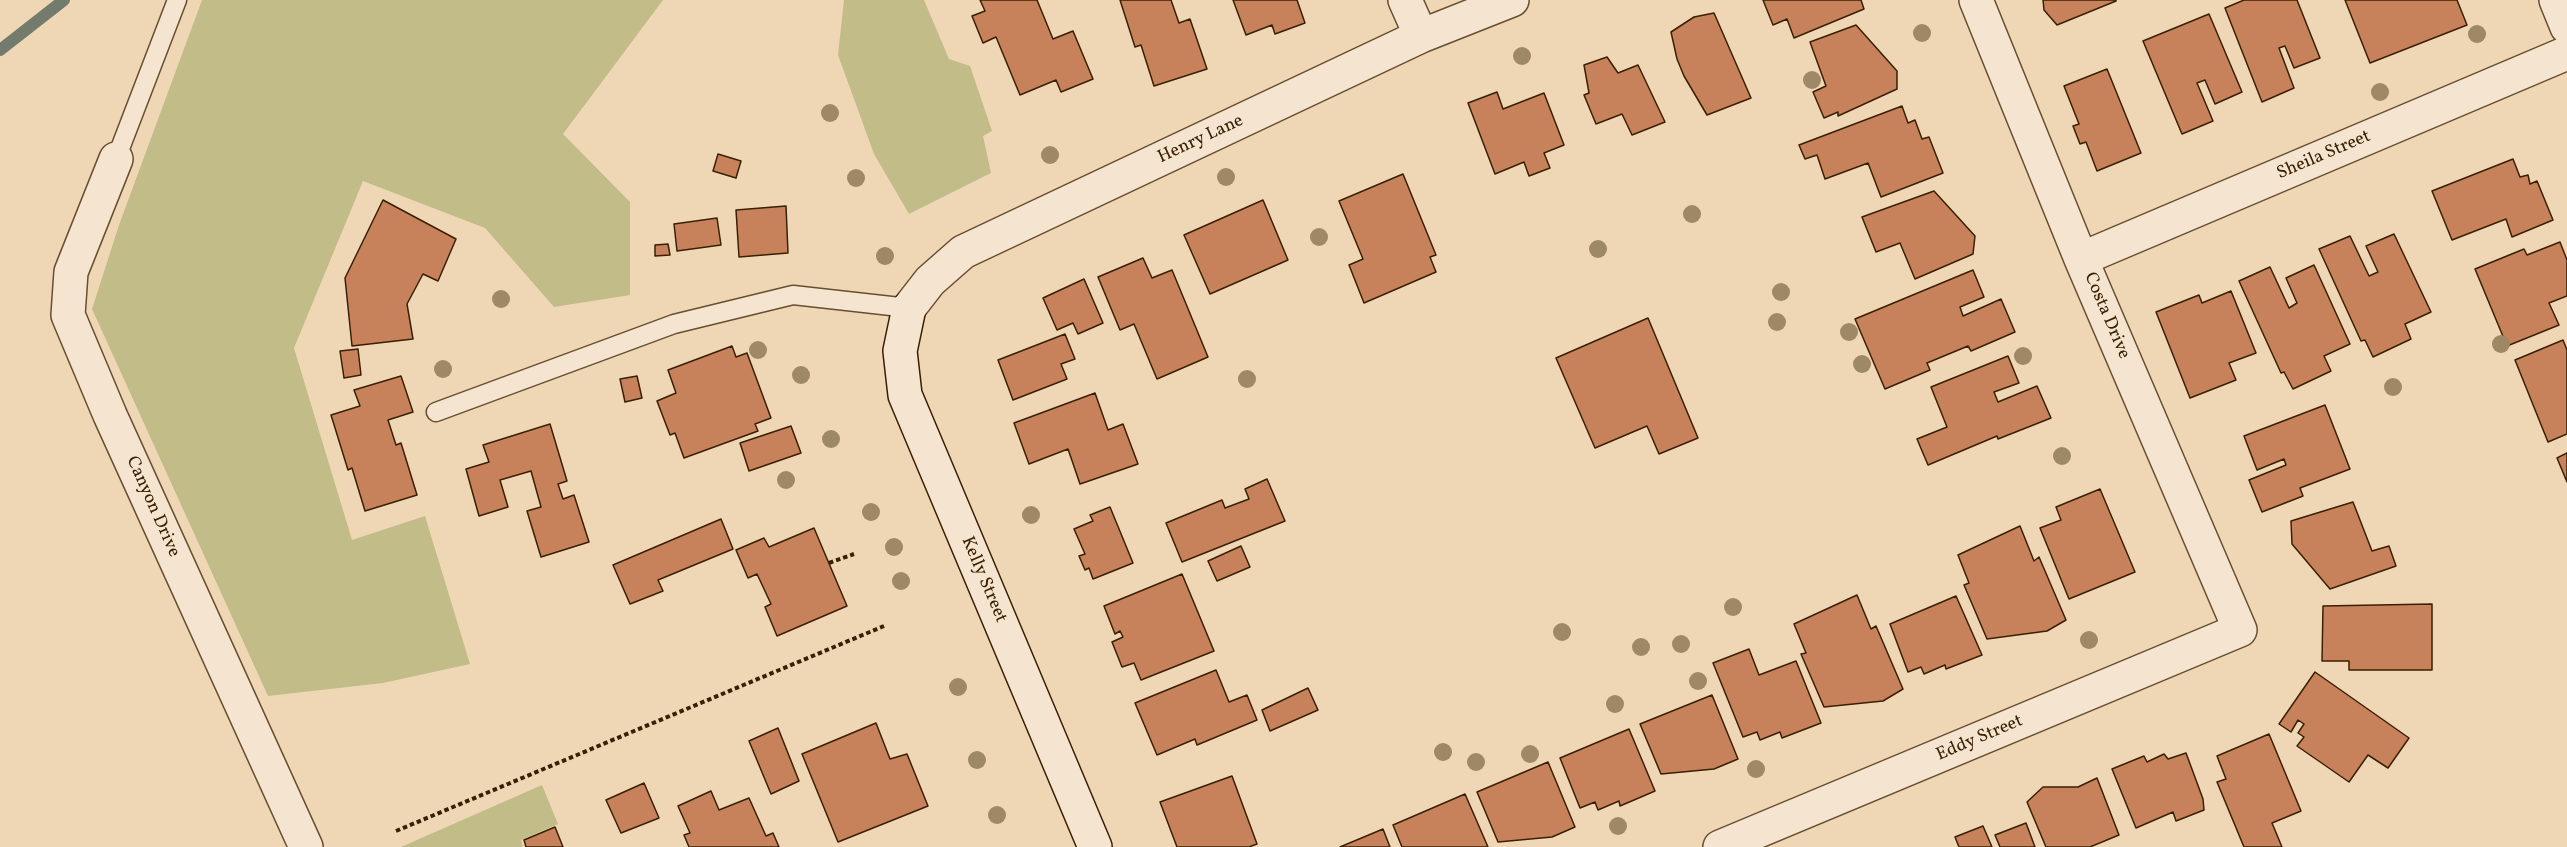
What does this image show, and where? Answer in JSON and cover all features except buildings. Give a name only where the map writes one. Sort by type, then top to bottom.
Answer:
[{"type":"street","points":[[1405,0],[1420,36]]},
{"type":"street","name":"Henry Lane","points":[[909,308],[930,280],[963,252],[1420,36],[1512,0]]},
{"type":"street","name":"Costa Drive","points":[[1976,0],[2081,259],[2240,630]]},
{"type":"street","points":[[2556,0],[2567,27]]},
{"type":"street","name":"Sheila Street","points":[[2081,259],[2567,53]]},
{"type":"street","name":"Canyon Drive","points":[[116,159],[71,272],[68,315],[110,415],[306,847]]},
{"type":"street","name":"Kelly Street","points":[[909,308],[900,351],[905,395],[1095,847]]},
{"type":"street","name":"Eddy Street","points":[[1720,847],[2240,630]]},
{"type":"lane","points":[[116,159],[177,0]]},
{"type":"lane","points":[[436,412],[674,324],[793,294],[909,308]]},
{"type":"path","points":[[829,563],[854,554]]},
{"type":"path","points":[[396,831],[884,626]]},
{"type":"shaded area","points":[[202,0],[663,0],[563,134],[630,202],[630,295],[554,307],[485,228],[363,181],[294,348],[352,540],[425,516],[470,664],[383,683],[268,696],[92,309],[119,225]]},
{"type":"shaded area","points":[[844,0],[924,0],[949,59],[970,66],[992,131],[983,136],[991,173],[909,214],[874,154],[838,55]]},
{"type":"shaded area","points":[[542,785],[558,824],[521,840],[523,847],[401,847]]},
{"type":"waterway","points":[[0,50],[64,0]]}]
